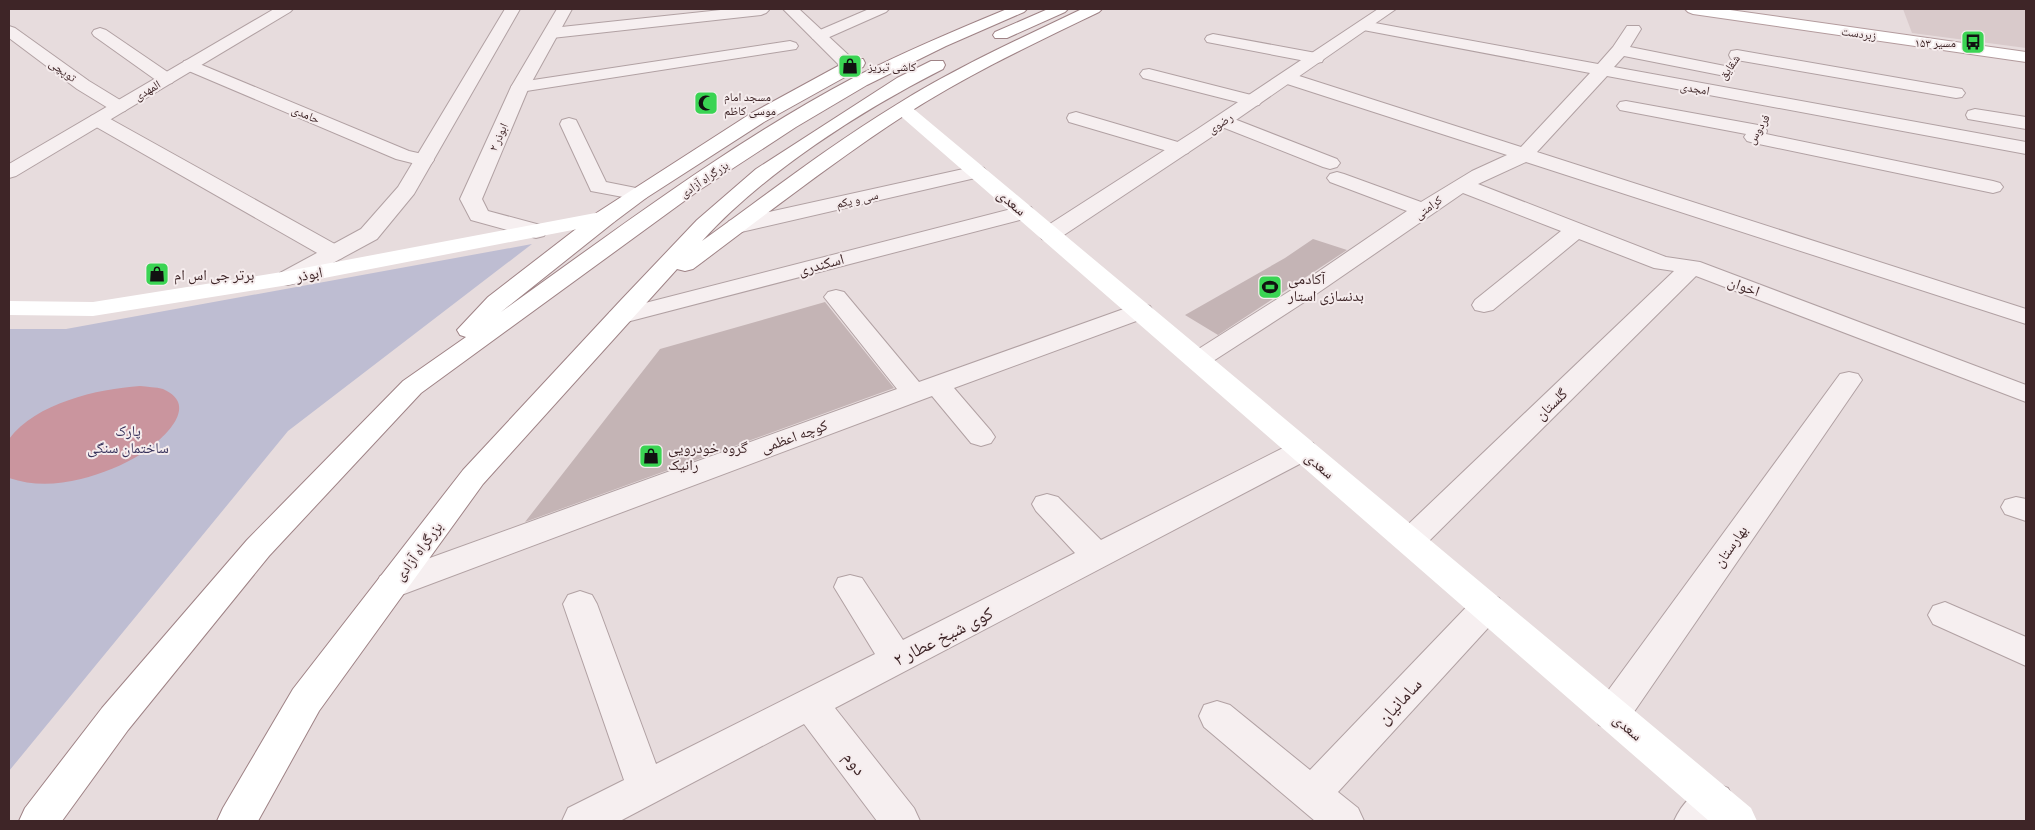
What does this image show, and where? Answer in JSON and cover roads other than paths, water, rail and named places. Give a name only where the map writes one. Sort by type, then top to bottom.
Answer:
[{"type":"main road","name":"بزرگراه آزادی","points":[[40,818],[116,719],[258,548],[412,387],[497,302],[606,217],[757,118],[850,66],[974,9]]},
{"type":"main road","name":"بزرگراه آزادی","points":[[412,387],[691,186],[789,123],[870,77],[940,43],[1019,9]]},
{"type":"main road","name":"بزرگراه آزادی","points":[[237,821],[306,700],[473,477],[705,225],[771,168],[831,127],[904,82],[966,50],[1060,9]]},
{"type":"main road","name":"بزرگراه آزادی","points":[[624,311],[737,226],[903,109],[976,66],[1094,9]]},
{"type":"main road","name":"زبردست","points":[[1693,9],[2026,57]]},
{"type":"main road","name":"سعدی","points":[[903,109],[1612,714],[1715,814]]},
{"type":"main road","name":"ابوذر","points":[[9,308],[94,309],[288,278],[606,217]]},
{"type":"street","name":"المهدی","points":[[9,172],[285,9]]},
{"type":"street","points":[[288,278],[369,234],[407,190],[512,9]]},
{"type":"street","name":"ابوذر ۲","points":[[536,231],[480,215],[471,199],[520,88],[564,9]]},
{"type":"street","points":[[790,9],[850,66]]},
{"type":"street","points":[[818,36],[881,9]]},
{"type":"street","name":"رضوی","points":[[1050,234],[1181,149],[1388,9]]},
{"type":"street","points":[[552,33],[761,10]]},
{"type":"street","name":"امجدی","points":[[1364,26],[1608,57],[1712,90],[2026,148]]},
{"type":"street","name":"کرامتی","points":[[1198,360],[1301,294],[1461,185],[1524,155],[1633,29]]},
{"type":"street","name":"توپچی","points":[[9,31],[83,84],[119,107]]},
{"type":"street","points":[[100,33],[166,79]]},
{"type":"street","points":[[1213,38],[1316,58]]},
{"type":"street","points":[[520,88],[790,46]]},
{"type":"street","name":"شقایق","points":[[1712,90],[1741,49],[1956,93]]},
{"type":"street","points":[[1608,57],[1725,71]]},
{"type":"street","name":"حامدی","points":[[190,65],[403,155],[424,160]]},
{"type":"street","points":[[1149,74],[1253,101]]},
{"type":"street","points":[[1287,78],[2026,317]]},
{"type":"street","name":"فردوس","points":[[1752,139],[1775,101]]},
{"type":"street","points":[[1626,106],[1752,139],[1993,187]]},
{"type":"street","points":[[1975,114],[2026,123]]},
{"type":"street","points":[[1076,118],[1181,149]]},
{"type":"street","points":[[98,120],[334,253]]},
{"type":"street","points":[[1224,120],[1424,210]]},
{"type":"street","points":[[569,124],[598,187],[639,194]]},
{"type":"street","name":"سی و یکم","points":[[737,226],[977,172]]},
{"type":"street","name":"اخوان","points":[[1461,185],[1662,263],[1692,267],[2026,394]]},
{"type":"street","name":"اسکندری","points":[[624,311],[1023,212]]},
{"type":"street","points":[[1484,305],[1576,230]]},
{"type":"street","name":"گلستان","points":[[1410,541],[1692,267]]},
{"type":"street","points":[[836,297],[926,389],[981,437]]},
{"type":"street","name":"کوچه اعظمی","points":[[392,586],[603,506],[1141,311]]},
{"type":"street","name":"بهارستان","points":[[1612,714],[1849,380]]},
{"type":"street","name":"کوی شیخ عطار ۲","points":[[582,821],[1303,450]]},
{"type":"street","points":[[1047,504],[1097,556]]},
{"type":"street","points":[[850,587],[897,660]]},
{"type":"street","points":[[580,604],[646,789]]},
{"type":"street","name":"سامانیان","points":[[1311,795],[1487,607]]},
{"type":"street","points":[[1945,615],[2026,652]]},
{"type":"street","name":"دوم","points":[[810,704],[900,821]]},
{"type":"street","points":[[1216,716],[1344,821]]},
{"type":"place","name":"مسیر ۱۵۳","points":[[1973,42]]},
{"type":"place","name":"کاشی تبریز","points":[[850,66]]},
{"type":"place","name":"مسجد امام موسی کاظم","points":[[706,103]]},
{"type":"place","name":"برتر جی اس ام","points":[[157,274]]},
{"type":"place","name":"آکادمی بدنسازی استار","points":[[1270,287]]},
{"type":"place","name":"گروه خودرویی رانیک","points":[[651,456]]},
{"type":"park label","name":"پارک ساختمان سنگی","points":[[128,438]]}]
